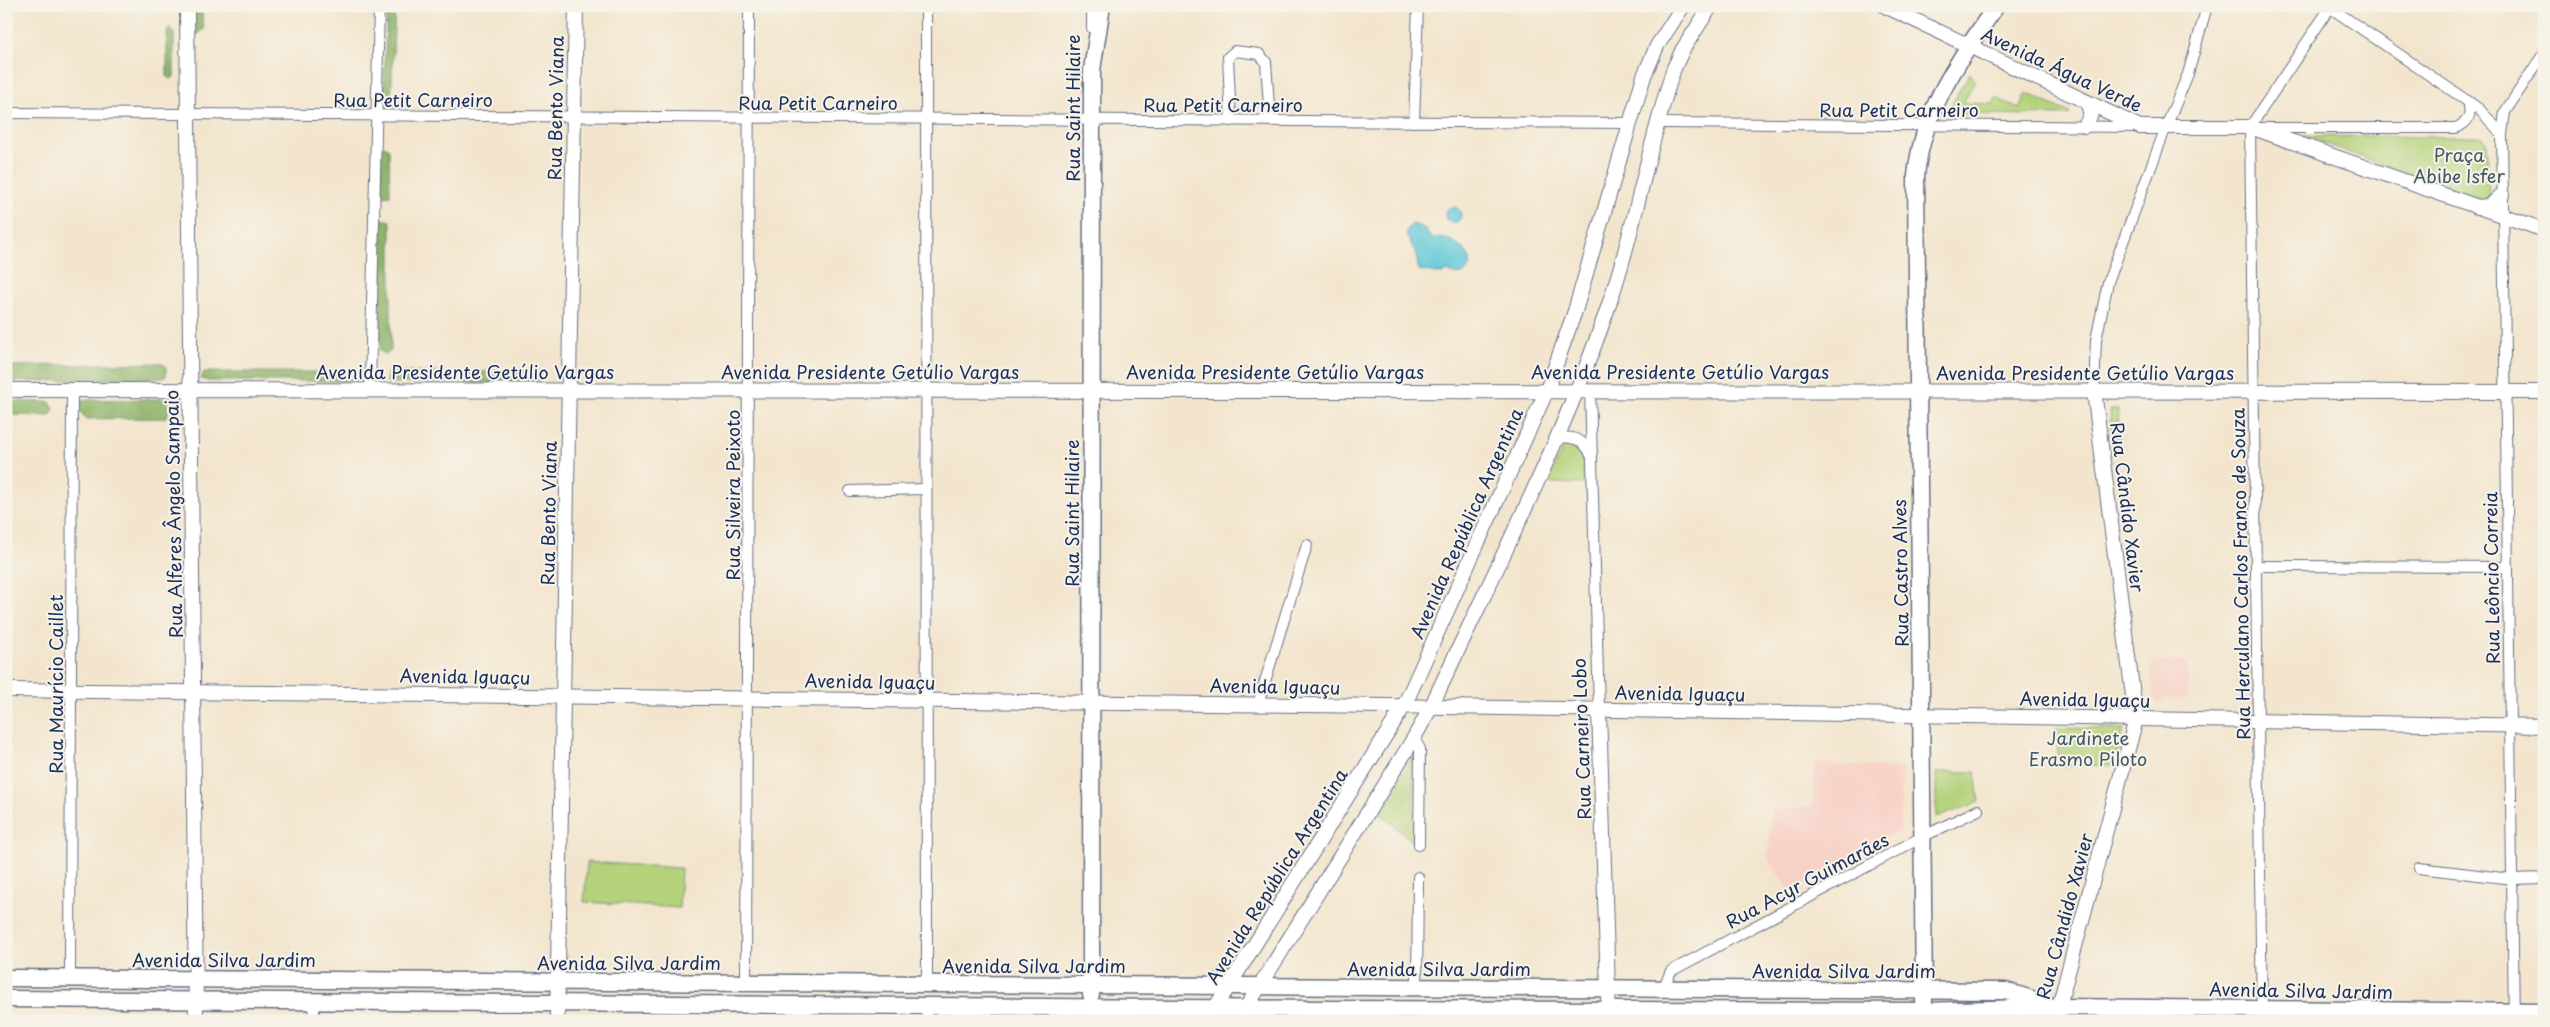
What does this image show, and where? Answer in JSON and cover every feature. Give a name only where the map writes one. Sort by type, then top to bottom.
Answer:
[{"type":"main road","name":"Rua Alferes Ângelo Sampaio","points":[[187,6],[196,1021]]},
{"type":"main road","name":"Rua Bento Viana","points":[[556,1021],[576,6]]},
{"type":"main road","points":[[1092,70],[1102,6]]},
{"type":"main road","name":"Avenida República Argentina","points":[[1211,1014],[1404,706],[1547,390],[1576,311],[1629,123],[1652,55],[1683,6]]},
{"type":"main road","points":[[1242,1014],[1414,738],[1431,707],[1555,439],[1598,335],[1617,278],[1674,68],[1683,49],[1711,6]]},
{"type":"main road","name":"Avenida Água Verde","points":[[1885,6],[2140,126],[2250,128],[2503,218],[2544,230]]},
{"type":"main road","name":"Rua Castro Alves","points":[[1924,1016],[1916,176],[1918,157],[1926,125],[1938,98],[1969,46],[1996,6]]},
{"type":"main road","name":"Rua Saint Hilaire","points":[[1091,1014],[1092,70]]},
{"type":"main road","points":[[2085,126],[2091,114],[2087,102]]},
{"type":"main road","points":[[2473,207],[2490,206],[2502,195]]},
{"type":"main road","name":"Avenida Presidente Getúlio Vargas","points":[[6,390],[2544,392]]},
{"type":"main road","name":"Rua Cândido Xavier","points":[[2057,1014],[2136,719],[2094,391]]},
{"type":"main road","name":"Avenida Iguaçu","points":[[6,690],[1404,706],[2544,726]]},
{"type":"main road","points":[[1370,706],[1384,719],[1387,727],[1386,736]]},
{"type":"main road","name":"Rua Carneiro Lobo","points":[[1599,710],[1608,1015]]},
{"type":"main road","name":"Avenida Silva Jardim","points":[[6,978],[2006,992],[2057,1014]]},
{"type":"main road","points":[[14,999],[48,978]]},
{"type":"main road","points":[[407,981],[421,1002]]},
{"type":"main road","points":[[660,1004],[704,983]]},
{"type":"main road","points":[[777,983],[803,1005]]},
{"type":"main road","points":[[1292,987],[1318,1008]]},
{"type":"main road","name":"Avenida Silva Jardim","points":[[14,999],[803,1005],[927,1013],[1091,1014],[1242,1014],[1318,1008],[1417,1015],[1924,1016],[2057,1014],[2513,1016],[2544,1012]]},
{"type":"street","points":[[370,389],[379,6]]},
{"type":"street","name":"Rua Silveira Peixoto","points":[[746,983],[749,6]]},
{"type":"street","points":[[926,6],[927,984]]},
{"type":"street","name":"Rua Saint Hilaire","points":[[1092,6],[1092,70]]},
{"type":"street","points":[[1414,122],[1418,6]]},
{"type":"street","name":"Rua Cândido Xavier","points":[[2094,391],[2096,340],[2104,295],[2113,265],[2188,74],[2207,6]]},
{"type":"street","points":[[2250,128],[2330,7],[2468,101],[2487,116],[2502,134]]},
{"type":"street","points":[[1231,121],[1228,57],[1235,51],[1259,54],[1266,62],[1270,121]]},
{"type":"street","name":"Rua Leôncio Correia","points":[[2513,1016],[2502,134],[2505,112],[2544,54]]},
{"type":"street","points":[[2250,128],[2454,128],[2466,122],[2470,117],[2468,101]]},
{"type":"street","name":"Rua Petit Carneiro","points":[[6,112],[1629,123]]},
{"type":"street","name":"Rua Petit Carneiro","points":[[1658,123],[2140,126]]},
{"type":"street","name":"Rua Herculano Carlos Franco de Souza","points":[[2250,128],[2261,1015]]},
{"type":"street","name":"Rua Maurício Caillet","points":[[70,978],[72,390]]},
{"type":"street","name":"Rua Carneiro Lobo","points":[[1590,390],[1599,710]]},
{"type":"street","points":[[1555,439],[1574,438],[1588,448],[1592,457]]},
{"type":"street","points":[[850,491],[926,489]]},
{"type":"street","points":[[1258,704],[1306,545]]},
{"type":"street","points":[[2256,566],[2507,567]]},
{"type":"street","points":[[1414,738],[1420,749],[1419,845]]},
{"type":"street","name":"Rua Acyr Guimarães","points":[[1663,989],[1670,971],[1922,837],[1978,810]]},
{"type":"street","points":[[2418,868],[2512,879],[2544,878]]},
{"type":"street","points":[[1417,988],[1418,876]]},
{"type":"street","points":[[312,1021],[316,1001]]},
{"type":"shaded area","points":[[2151,662],[2188,662],[2188,699],[2165,698],[2158,703],[2154,700]]},
{"type":"shaded area","points":[[1815,763],[1902,769],[1900,829],[1790,892],[1768,859],[1771,811],[1813,806]]},
{"type":"green space","points":[[189,6],[201,6],[204,29],[197,35],[192,31]]},
{"type":"green space","points":[[387,6],[395,6],[391,103],[388,106],[383,103]]},
{"type":"green space","points":[[170,27],[174,33],[174,77],[169,79],[167,77],[167,32]]},
{"type":"green space","points":[[1970,73],[1975,80],[1963,103],[1993,104],[1996,98],[2019,108],[2026,93],[2070,113],[2069,115],[1956,114],[1951,105]]},
{"type":"green space","name":"Praça Abibe Isfer","points":[[2305,136],[2483,137],[2487,142],[2489,196],[2485,201],[2480,201]]},
{"type":"green space","points":[[385,146],[389,149],[390,195],[383,196],[380,194],[380,148]]},
{"type":"green space","points":[[382,219],[390,221],[391,224],[391,351],[386,354],[380,351]]},
{"type":"green space","points":[[161,363],[166,366],[166,376],[163,378],[6,382],[6,366]]},
{"type":"green space","points":[[540,371],[540,377],[535,383],[466,383],[464,376],[466,372]]},
{"type":"green space","points":[[204,372],[362,372],[364,375],[358,381],[208,381],[201,379]]},
{"type":"green space","points":[[444,372],[450,378],[445,383],[387,383],[387,373]]},
{"type":"green space","points":[[164,399],[169,402],[168,415],[164,418],[86,419],[79,410],[80,402],[85,400]]},
{"type":"green space","points":[[6,401],[50,402],[54,409],[50,416],[6,415]]},
{"type":"green space","points":[[2118,409],[2120,451],[2113,453],[2110,410]]},
{"type":"green space","points":[[1568,446],[1583,452],[1584,484],[1547,483],[1563,447]]},
{"type":"green space","name":"Jardinete Erasmo Piloto","points":[[2056,728],[2124,729],[2115,765],[2059,766]]},
{"type":"green space","points":[[1413,755],[1414,843],[1380,813]]},
{"type":"green space","points":[[1936,772],[1975,772],[1979,802],[1936,818]]},
{"type":"green space","points":[[587,862],[681,868],[679,908],[584,902]]},
{"type":"green space","points":[[1227,962],[1234,963],[1223,980],[1211,981],[1217,965]]},
{"type":"water","points":[[1453,207],[1459,209],[1461,215],[1459,221],[1453,223],[1447,221],[1445,215],[1447,209]]},
{"type":"water","points":[[1413,224],[1424,228],[1430,237],[1448,240],[1462,247],[1470,258],[1467,271],[1456,274],[1447,271],[1442,274],[1419,270],[1415,251],[1406,235],[1408,228]]}]
